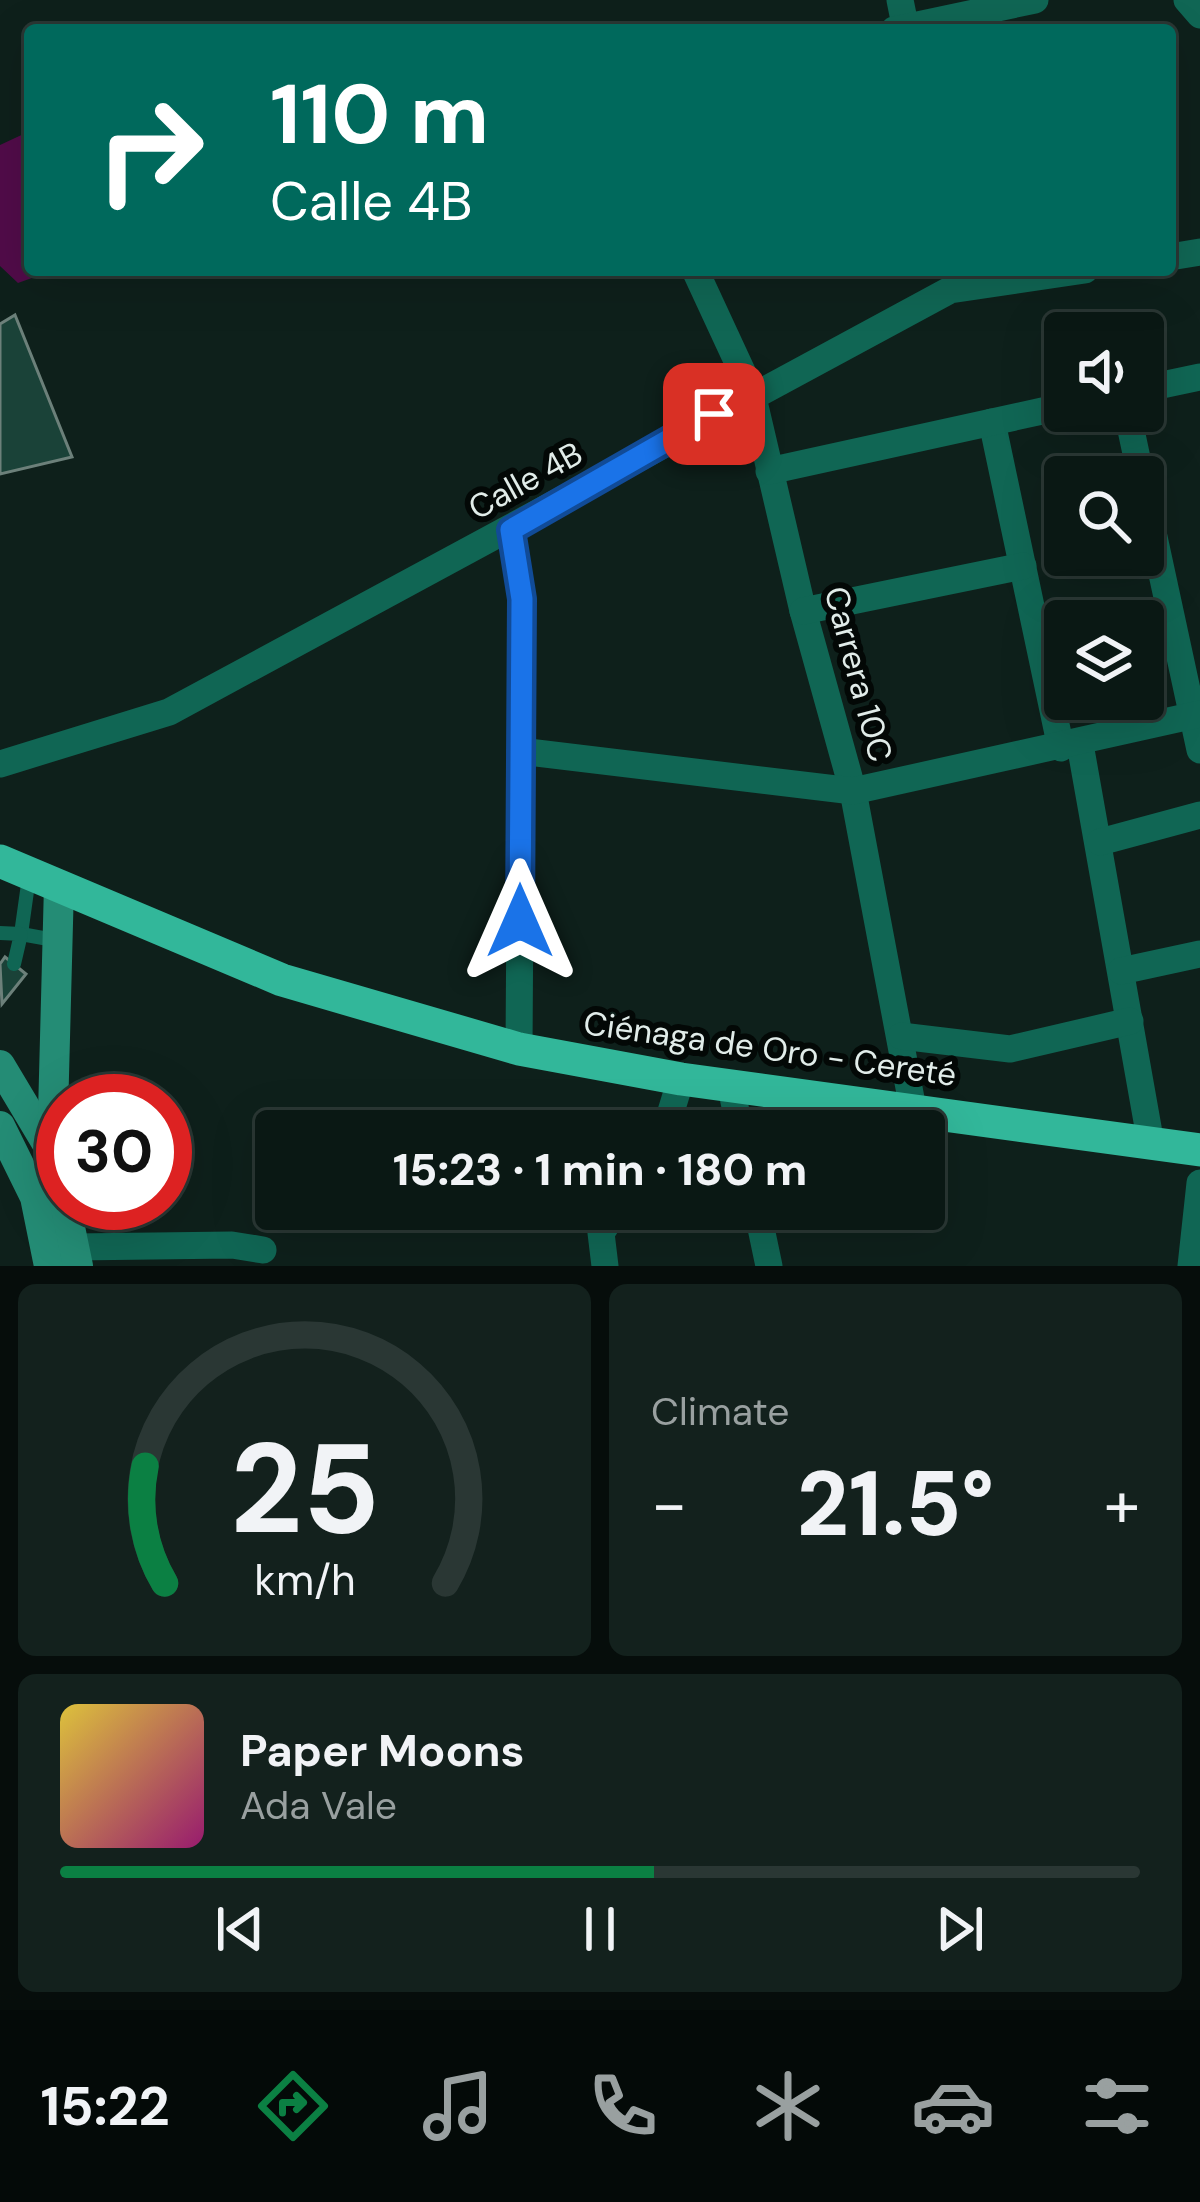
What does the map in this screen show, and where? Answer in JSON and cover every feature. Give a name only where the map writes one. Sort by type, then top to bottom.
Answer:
[{"type":"highway","name":"Ciénaga de Oro - Cereté","points":[[30,873],[282,980],[519,1049],[731,1087],[1200,1150]]},
{"type":"main road","points":[[30,873],[53,940],[52,1074]]},
{"type":"main road","points":[[0,1065],[36,1125]]},
{"type":"main road","points":[[0,1126],[36,1174]]},
{"type":"main road","points":[[49,1266],[52,1230]]},
{"type":"street","points":[[901,22],[1035,0]]},
{"type":"street","points":[[1187,0],[1200,15]]},
{"type":"street","name":"Carrera 10C","points":[[698,276],[752,393],[803,611],[853,791],[913,1109]]},
{"type":"street","name":"Calle 4B","points":[[0,764],[169,712],[511,530],[948,280],[1003,276]]},
{"type":"street","points":[[1164,385],[1200,377]]},
{"type":"street","points":[[769,471],[1044,411]]},
{"type":"street","points":[[992,422],[1022,566],[1100,842],[1150,1144]]},
{"type":"street","points":[[511,530],[522,599],[519,1049]]},
{"type":"street","points":[[803,611],[1022,566]]},
{"type":"street","points":[[1164,576],[1200,749]]},
{"type":"street","points":[[520,751],[853,791],[1070,746],[1196,714]]},
{"type":"street","points":[[1100,842],[1200,814]]},
{"type":"street","points":[[1121,971],[1200,954]]},
{"type":"street","points":[[901,1036],[1010,1049],[1130,1021]]},
{"type":"street","points":[[671,1110],[681,1079]]},
{"type":"street","points":[[731,1087],[736,1110]]},
{"type":"street","points":[[1191,1266],[1200,1184]]},
{"type":"street","points":[[603,1230],[605,1266]]},
{"type":"street","points":[[761,1230],[769,1266]]},
{"type":"street","points":[[76,1256],[232,1245],[263,1250]]},
{"type":"lane","points":[[14,964],[30,873]]},
{"type":"lane","points":[[0,933],[53,940]]},
{"type":"shaded area","points":[[24,134],[24,276],[37,276],[18,283],[0,266],[0,145]]},
{"type":"building","points":[[15,315],[72,457],[0,474],[0,324]]},
{"type":"building","points":[[5,957],[26,974],[2,1004],[0,964]]},
{"type":"route","points":[[520,921],[522,599],[511,530],[714,414]]}]
